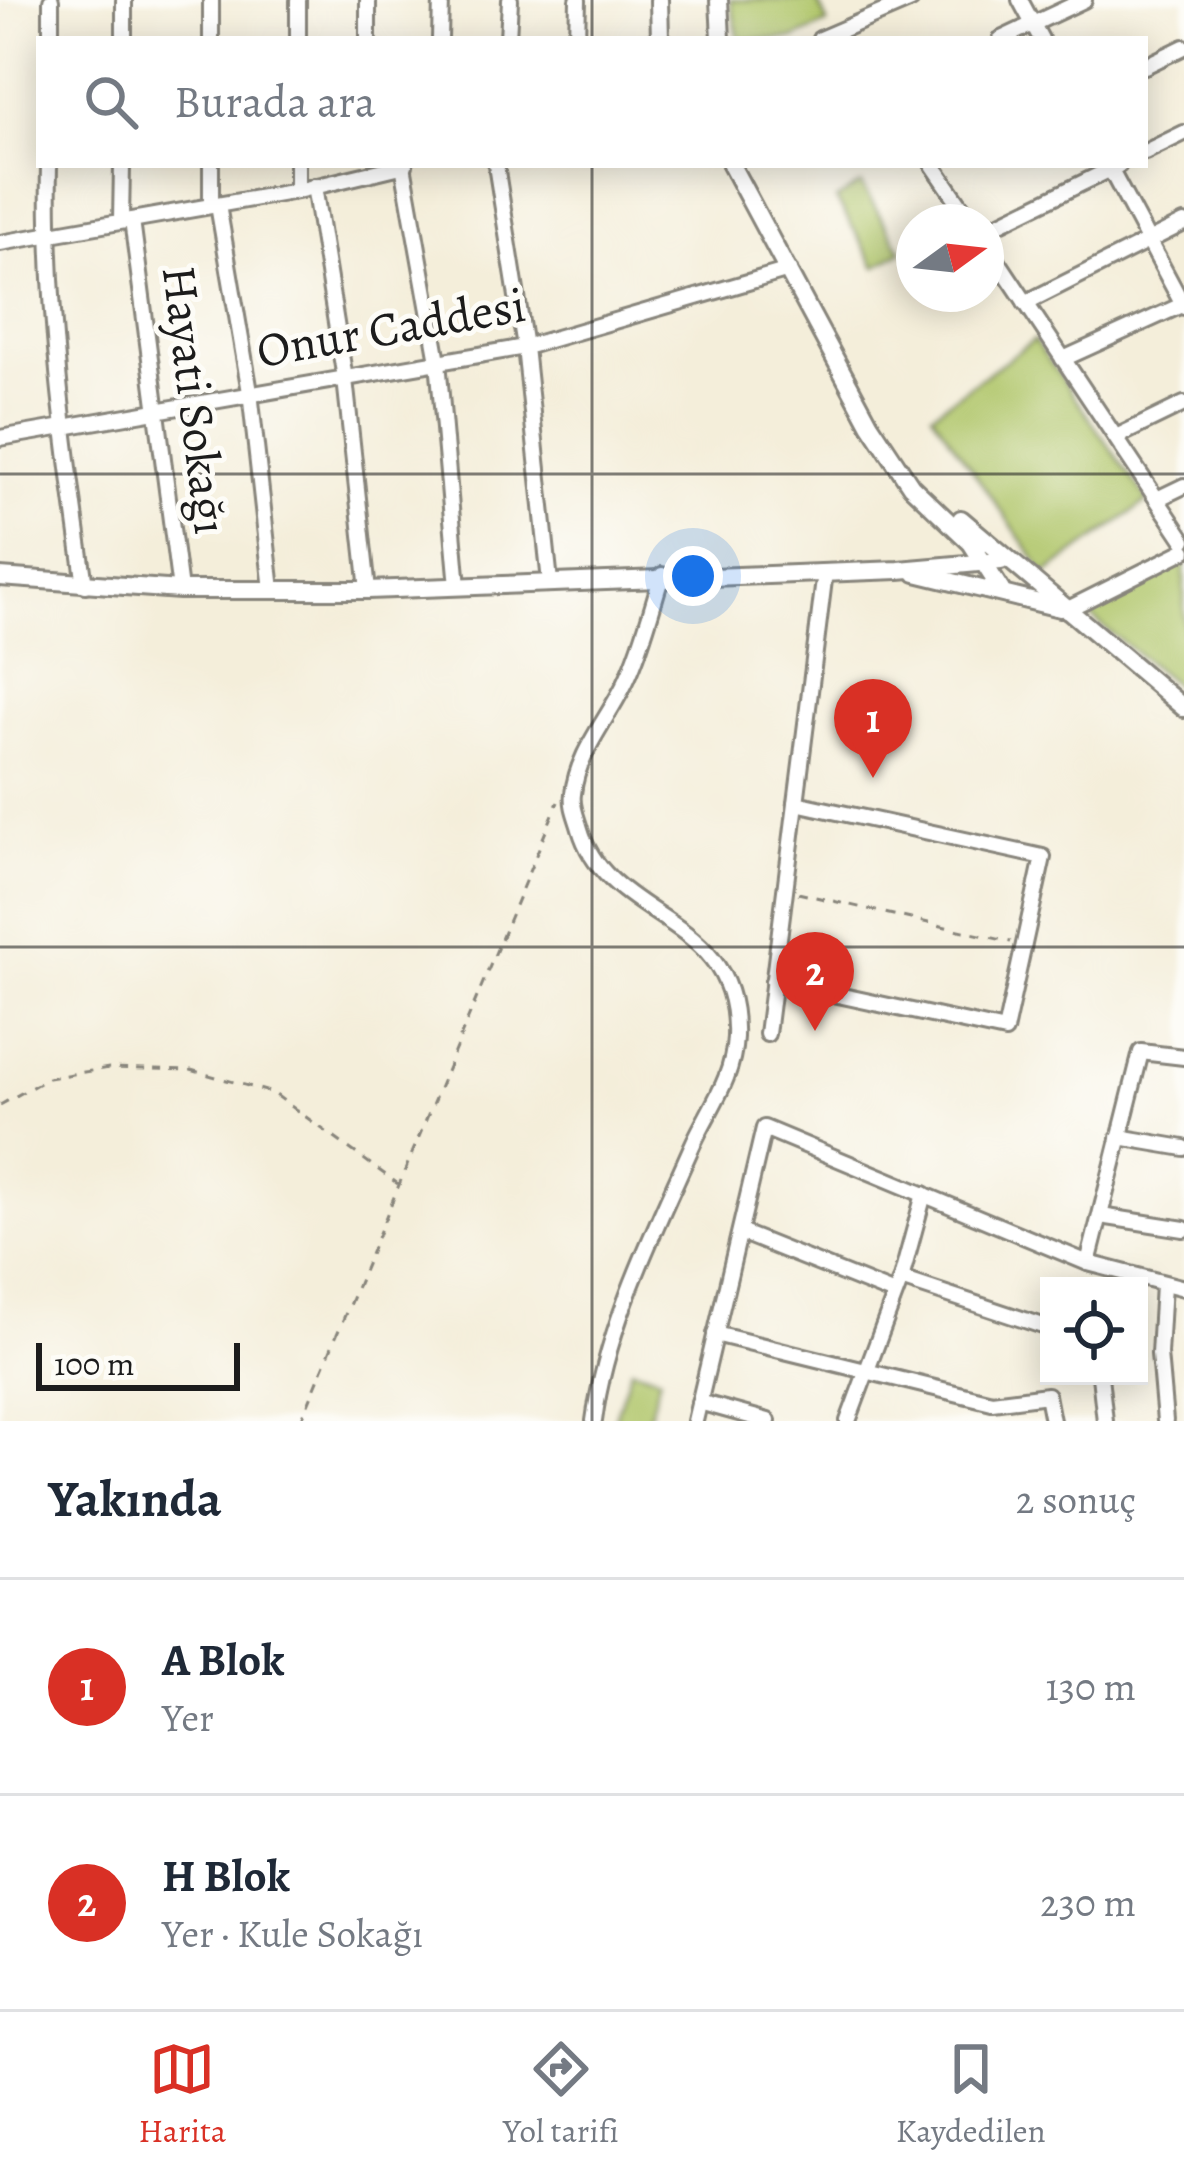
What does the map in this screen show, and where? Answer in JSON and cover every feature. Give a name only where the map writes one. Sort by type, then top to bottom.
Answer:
[{"type":"main road","points":[[659,0],[660,36]]},
{"type":"main road","points":[[719,0],[721,36]]},
{"type":"main road","points":[[732,168],[867,419],[911,486],[1184,708]]},
{"type":"main road","points":[[897,464],[1003,562],[1019,584],[1000,587]]},
{"type":"main road","points":[[0,577],[180,590],[368,590],[1003,562]]},
{"type":"main road","points":[[1000,587],[1003,562]]},
{"type":"main road","points":[[898,570],[1000,587],[1066,610]]},
{"type":"street","points":[[51,36],[52,0]]},
{"type":"street","points":[[124,0],[124,36]]},
{"type":"street","points":[[211,0],[211,36]]},
{"type":"street","points":[[298,0],[298,36]]},
{"type":"street","points":[[368,0],[368,36]]},
{"type":"street","points":[[440,36],[441,0]]},
{"type":"street","points":[[508,36],[510,0]]},
{"type":"street","points":[[577,36],[578,0]]},
{"type":"street","points":[[845,34],[911,0]]},
{"type":"street","points":[[1020,0],[1039,36]]},
{"type":"street","points":[[1007,36],[1084,0]]},
{"type":"street","points":[[1148,65],[1184,47]]},
{"type":"street","points":[[1148,151],[1184,133]]},
{"type":"street","points":[[49,168],[47,233],[62,428],[85,585]]},
{"type":"street","name":"Hayati Sokağı","points":[[122,168],[180,590]]},
{"type":"street","points":[[211,168],[250,392],[272,590]]},
{"type":"street","points":[[297,168],[297,190]]},
{"type":"street","points":[[405,168],[438,361],[458,586]]},
{"type":"street","points":[[496,168],[525,347],[550,582]]},
{"type":"street","points":[[938,168],[961,204]]},
{"type":"street","points":[[1004,221],[1109,168]]},
{"type":"street","points":[[1064,359],[1184,305],[1114,168]]},
{"type":"street","points":[[0,243],[297,190],[366,170]]},
{"type":"street","points":[[314,186],[345,379],[368,590]]},
{"type":"street","points":[[1025,303],[1184,223]]},
{"type":"street","name":"Onur Caddesi","points":[[0,437],[525,347],[789,270]]},
{"type":"street","points":[[1004,271],[1184,540]]},
{"type":"street","points":[[1116,437],[1184,404]]},
{"type":"street","points":[[1157,499],[1184,486]]},
{"type":"street","points":[[1066,610],[1184,551]]},
{"type":"street","points":[[766,1034],[825,572]]},
{"type":"street","points":[[594,1421],[613,1343],[637,1280],[694,1141],[733,1070],[736,1030],[724,972],[681,925],[635,899],[587,855],[572,799],[579,765],[630,673],[662,575]]},
{"type":"street","points":[[773,981],[1005,1031],[1043,857],[796,803]]},
{"type":"street","points":[[1088,1262],[1141,1052],[1184,1057]]},
{"type":"street","points":[[694,1421],[764,1129],[1088,1262],[1184,1288]]},
{"type":"street","points":[[1119,1137],[1184,1148]]},
{"type":"street","points":[[848,1421],[901,1279],[924,1194]]},
{"type":"street","points":[[1101,1216],[1184,1229]]},
{"type":"street","points":[[740,1232],[892,1293]]},
{"type":"street","points":[[901,1279],[1040,1325]]},
{"type":"street","points":[[1163,1284],[1159,1354],[1166,1421]]},
{"type":"street","points":[[715,1334],[992,1402],[1047,1395],[1052,1421]]},
{"type":"street","points":[[1148,1352],[1159,1354]]},
{"type":"street","points":[[1101,1385],[1105,1421]]},
{"type":"street","points":[[699,1402],[769,1421]]},
{"type":"path","points":[[302,1421],[556,802],[572,799]]},
{"type":"path","points":[[784,890],[1024,945]]},
{"type":"path","points":[[0,1105],[48,1078],[109,1068],[191,1070],[272,1093],[399,1185]]},
{"type":"green space","points":[[730,0],[816,0],[828,23],[800,36],[738,36]]},
{"type":"green space","points":[[861,184],[896,241],[896,255],[876,267],[836,199]]},
{"type":"green space","points":[[1034,340],[1148,501],[1046,574],[932,413]]},
{"type":"green space","points":[[1184,558],[1184,692],[1084,611]]},
{"type":"green space","points":[[631,1368],[660,1377],[647,1421],[614,1421]]},
{"type":"place","name":"A Blok","points":[[873,778]]},
{"type":"place","name":"H Blok","points":[[815,1031]]}]
